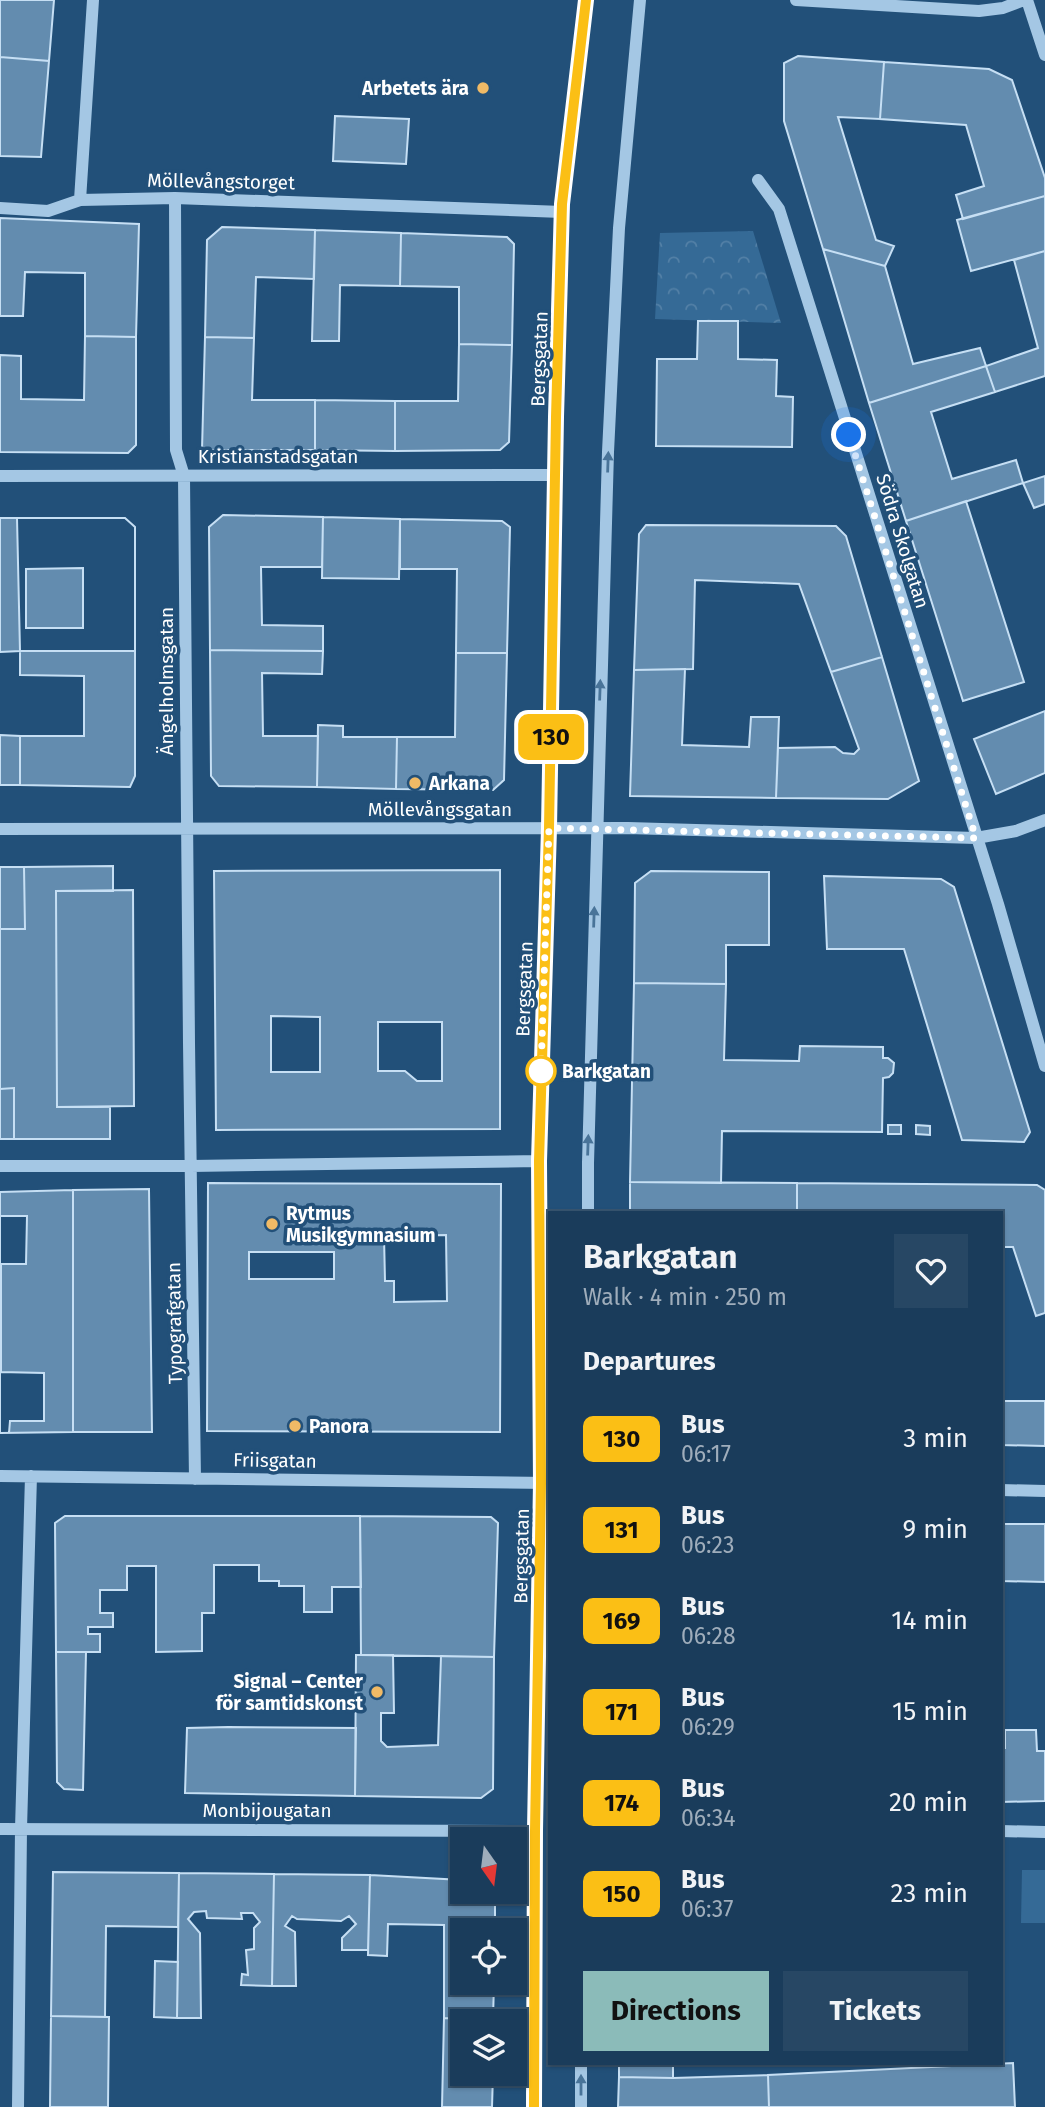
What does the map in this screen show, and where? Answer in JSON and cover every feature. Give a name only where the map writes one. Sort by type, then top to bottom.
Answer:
[{"type":"street","points":[[80,200],[93,0]]},
{"type":"street","name":"Bergsgatan","points":[[534,2107],[535,1831],[545,1483],[539,1161],[562,212],[586,0]]},
{"type":"street","points":[[588,1211],[605,544],[618,254],[640,0]]},
{"type":"street","points":[[796,0],[979,12],[1003,8],[1025,0],[1045,55]]},
{"type":"street","name":"Södra Skolgatan","points":[[758,180],[779,209],[998,904],[1045,1066]]},
{"type":"street","name":"Möllevångstorget","points":[[0,208],[48,211],[80,200],[175,198],[562,212]]},
{"type":"street","name":"Ängelholmsgatan","points":[[175,198],[176,450],[184,476],[191,1166]]},
{"type":"street","name":"Kristianstadsgatan","points":[[0,476],[556,475]]},
{"type":"street","name":"Möllevångsgatan","points":[[0,829],[597,828],[976,838],[1016,831],[1045,820]]},
{"type":"street","points":[[0,1166],[539,1161]]},
{"type":"street","name":"Typografgatan","points":[[191,1166],[195,1479]]},
{"type":"street","name":"Friisgatan","points":[[0,1476],[545,1483]]},
{"type":"street","points":[[18,2107],[21,1829],[30,1476]]},
{"type":"street","points":[[1003,1490],[1045,1491]]},
{"type":"street","name":"Monbijougatan","points":[[0,1829],[535,1831]]},
{"type":"street","points":[[1003,1831],[1045,1832]]},
{"type":"street","points":[[581,2065],[581,2107]]},
{"type":"green space","points":[[753,231],[781,323],[655,319],[660,233]]},
{"type":"green space","points":[[1022,1870],[1045,1870],[1045,1923],[1021,1923]]},
{"type":"building","points":[[0,0],[54,0],[49,61],[0,57]]},
{"type":"building","points":[[798,56],[884,62],[880,119],[838,117],[876,240],[894,246],[885,266],[823,249],[784,121],[784,63]]},
{"type":"building","points":[[0,57],[49,61],[41,157],[0,156]]},
{"type":"building","points":[[884,62],[989,69],[1012,80],[1045,178],[1045,196],[963,219],[956,195],[984,186],[966,125],[880,119]]},
{"type":"building","points":[[335,116],[409,119],[406,164],[333,161]]},
{"type":"building","points":[[1045,196],[1045,251],[971,271],[957,220]]},
{"type":"building","points":[[0,218],[139,224],[136,337],[85,336],[85,273],[25,272],[23,316],[0,316]]},
{"type":"building","points":[[222,227],[315,230],[314,279],[256,277],[254,338],[205,337],[207,240]]},
{"type":"building","points":[[315,230],[401,233],[400,286],[340,285],[339,341],[312,341]]},
{"type":"building","points":[[401,233],[507,237],[514,244],[512,345],[459,344],[459,287],[400,286]]},
{"type":"building","points":[[823,249],[885,266],[913,364],[980,348],[986,366],[869,403]]},
{"type":"building","points":[[1045,251],[1045,376],[995,392],[986,366],[1038,348],[1014,260]]},
{"type":"building","points":[[698,321],[738,321],[738,359],[777,360],[776,396],[793,397],[792,447],[656,446],[657,359],[697,359]]},
{"type":"building","points":[[85,336],[136,337],[136,445],[128,453],[0,452],[0,355],[21,356],[21,399],[84,400]]},
{"type":"building","points":[[205,337],[254,338],[252,400],[315,400],[315,450],[202,450]]},
{"type":"building","points":[[459,344],[512,345],[509,442],[500,450],[395,451],[395,401],[458,401]]},
{"type":"building","points":[[986,366],[995,392],[931,412],[952,479],[1016,460],[1023,483],[906,521],[869,403]]},
{"type":"building","points":[[315,400],[395,401],[395,451],[315,450]]},
{"type":"building","points":[[1045,476],[1045,504],[1034,508],[1023,483]]},
{"type":"building","points":[[966,501],[1024,682],[963,701],[906,521]]},
{"type":"building","points":[[223,515],[323,517],[322,567],[261,567],[262,625],[323,626],[323,651],[210,650],[209,527]]},
{"type":"building","points":[[323,517],[400,519],[399,579],[322,578]]},
{"type":"building","points":[[0,518],[17,518],[20,651],[0,652]]},
{"type":"building","points":[[17,518],[125,518],[135,527],[135,651],[20,651]],"holes":[[[83,568],[83,628],[26,628],[26,569]]]},
{"type":"building","points":[[17,518],[125,518],[135,527],[135,651],[20,651]]},
{"type":"building","points":[[400,519],[502,521],[510,527],[507,653],[456,653],[457,569],[400,569]]},
{"type":"building","points":[[646,525],[836,526],[846,536],[882,657],[831,672],[799,584],[695,580],[693,669],[634,670],[639,534]]},
{"type":"building","points":[[210,650],[323,651],[322,674],[262,673],[263,736],[318,736],[317,787],[219,786],[211,776]]},
{"type":"building","points":[[20,651],[135,651],[135,776],[130,787],[20,785],[20,736],[84,736],[84,676],[20,675]]},
{"type":"building","points":[[456,653],[507,653],[504,780],[493,790],[396,789],[397,737],[455,737]]},
{"type":"building","points":[[882,657],[919,781],[888,799],[776,798],[778,748],[835,747],[843,753],[854,754],[859,749],[831,672]]},
{"type":"building","points":[[685,669],[682,745],[749,747],[751,717],[779,717],[776,798],[630,796],[634,670]]},
{"type":"building","points":[[1045,711],[1045,773],[996,794],[974,739]]},
{"type":"building","points":[[318,725],[343,726],[343,737],[397,737],[396,789],[317,787]]},
{"type":"building","points":[[0,735],[20,736],[20,785],[0,785]]},
{"type":"building","points":[[113,866],[113,891],[56,891],[57,1107],[110,1107],[110,1139],[14,1139],[14,1088],[0,1089],[0,929],[25,929],[24,867]]},
{"type":"building","points":[[0,867],[24,867],[25,929],[0,929]]},
{"type":"building","points":[[500,870],[500,1129],[216,1130],[214,871]],"holes":[[[271,1016],[320,1017],[320,1072],[271,1072]],[[378,1022],[442,1022],[442,1081],[417,1081],[405,1071],[378,1071]]]},
{"type":"building","points":[[651,871],[769,872],[769,945],[726,945],[726,984],[634,983],[635,883]]},
{"type":"building","points":[[824,876],[941,879],[954,887],[1030,1132],[1024,1142],[962,1140],[904,949],[827,949]]},
{"type":"building","points":[[133,890],[134,1106],[57,1107],[56,891]]},
{"type":"building","points":[[634,983],[726,984],[724,1060],[799,1061],[800,1046],[883,1047],[883,1058],[894,1063],[893,1073],[883,1078],[882,1132],[722,1131],[721,1183],[630,1182]]},
{"type":"building","points":[[14,1088],[14,1139],[0,1139],[0,1089]]},
{"type":"building","points":[[888,1125],[901,1125],[901,1134],[888,1134]]},
{"type":"building","points":[[916,1125],[930,1126],[930,1135],[916,1134]]},
{"type":"building","points":[[630,1182],[797,1183],[797,1211],[630,1211]]},
{"type":"building","points":[[208,1183],[501,1184],[500,1432],[207,1431]],"holes":[[[446,1235],[447,1301],[394,1302],[394,1281],[385,1281],[384,1236]],[[249,1252],[334,1252],[334,1279],[249,1279]]]},
{"type":"building","points":[[797,1183],[1037,1185],[1045,1190],[1045,1313],[1036,1316],[1013,1247],[1003,1247],[1003,1211],[797,1211]]},
{"type":"building","points":[[149,1189],[152,1432],[73,1432],[73,1190]]},
{"type":"building","points":[[73,1190],[73,1432],[0,1433],[0,1192]]},
{"type":"building","points":[[0,1216],[27,1216],[26,1264],[1,1264],[1,1372],[44,1373],[44,1421],[10,1421],[9,1433],[0,1433]]},
{"type":"building","points":[[1003,1401],[1045,1401],[1045,1446],[1003,1445]]},
{"type":"building","points":[[65,1516],[360,1516],[361,1587],[332,1587],[332,1612],[304,1612],[304,1586],[279,1586],[279,1581],[259,1581],[259,1565],[214,1565],[214,1613],[202,1613],[202,1651],[156,1652],[156,1566],[127,1566],[127,1590],[100,1590],[100,1613],[113,1613],[113,1627],[88,1627],[88,1634],[100,1634],[100,1652],[56,1652],[55,1523]]},
{"type":"building","points":[[360,1516],[491,1517],[498,1523],[494,1657],[361,1655]]},
{"type":"building","points":[[1003,1524],[1045,1524],[1045,1582],[1003,1581]]},
{"type":"building","points":[[56,1652],[86,1652],[83,1790],[64,1789],[57,1782]]},
{"type":"building","points":[[356,1655],[393,1655],[394,1713],[381,1713],[381,1741],[387,1747],[438,1745],[441,1656],[494,1657],[493,1789],[481,1798],[355,1796]]},
{"type":"building","points":[[187,1728],[356,1728],[355,1796],[185,1793]]},
{"type":"building","points":[[1005,1730],[1036,1730],[1037,1751],[1045,1751],[1045,1801],[1003,1802]]},
{"type":"building","points":[[53,1872],[179,1873],[178,1927],[106,1926],[105,2017],[51,2016]]},
{"type":"building","points":[[179,1873],[274,1874],[272,1986],[241,1985],[242,1974],[248,1975],[246,1950],[254,1949],[254,1928],[260,1922],[253,1913],[241,1913],[242,1919],[207,1918],[206,1911],[194,1912],[188,1919],[200,1933],[201,2018],[177,2018]]},
{"type":"building","points":[[274,1874],[370,1875],[368,1950],[342,1950],[342,1938],[356,1924],[349,1916],[341,1921],[297,1919],[292,1916],[285,1926],[295,1932],[296,1986],[272,1986]]},
{"type":"building","points":[[370,1875],[450,1879],[450,1904],[495,1904],[495,1918],[450,1918],[450,1995],[494,1995],[493,2009],[450,2009],[450,2018],[444,2018],[444,1925],[388,1924],[387,1956],[368,1955]]},
{"type":"building","points":[[155,1961],[178,1962],[177,2018],[154,2017]]},
{"type":"building","points":[[51,2016],[109,2017],[108,2107],[50,2107]]},
{"type":"building","points":[[444,2018],[450,2018],[450,2086],[493,2086],[492,2107],[442,2107]]},
{"type":"building","points":[[1013,2063],[1015,2107],[769,2107],[768,2075]]},
{"type":"building","points":[[619,2065],[673,2065],[673,2078],[619,2077]]},
{"type":"building","points":[[768,2075],[769,2107],[618,2107],[619,2077]]},
{"type":"bus line","name":"130","points":[[534,2107],[535,1831],[541,1542],[539,1161],[549,828],[556,417],[562,204],[586,0]]},
{"type":"place","name":"Arbetets ära","points":[[483,88]]},
{"type":"place","name":"Arkana","points":[[415,783]]},
{"type":"place","name":"Barkgatan","points":[[541,1071]]},
{"type":"place","name":"Rytmus Musikgymnasium","points":[[272,1224]]},
{"type":"place","name":"Panora","points":[[295,1426]]},
{"type":"place","name":"Signal – Center för samtidskonst","points":[[377,1692]]},
{"type":"route","points":[[541,1071],[549,828],[976,838],[849,435]]}]
